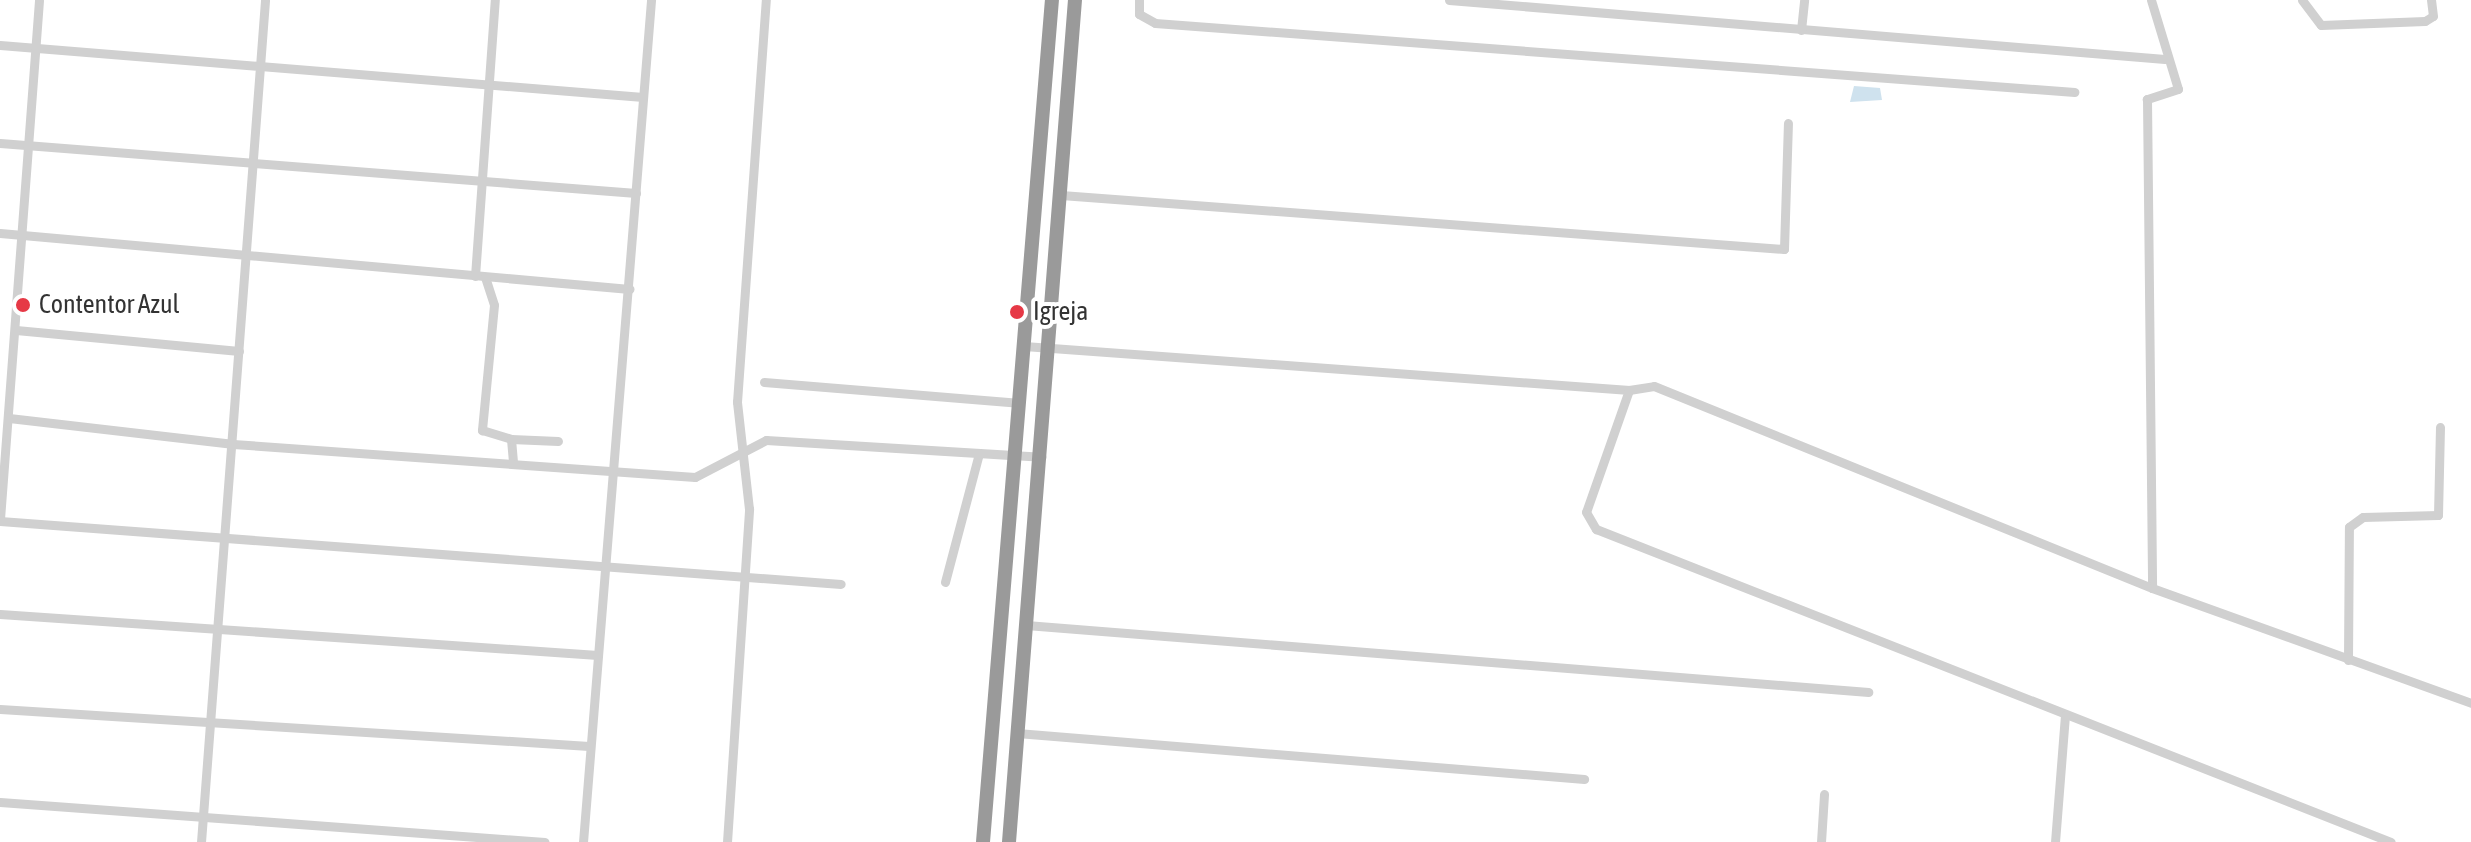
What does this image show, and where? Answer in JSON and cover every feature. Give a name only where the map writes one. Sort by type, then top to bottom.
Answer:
[{"type":"highway","points":[[983,842],[1052,0]]},
{"type":"highway","points":[[1009,842],[1075,0]]},
{"type":"street","points":[[39,0],[0,520],[841,584]]},
{"type":"street","points":[[201,842],[265,0]]},
{"type":"street","points":[[495,0],[481,180],[480,276],[494,305],[482,430],[511,439],[558,441]]},
{"type":"street","points":[[583,842],[651,0]]},
{"type":"street","points":[[727,842],[746,576],[744,449],[737,402],[766,0]]},
{"type":"street","points":[[1139,0],[1139,14],[1155,23],[2074,92]]},
{"type":"street","points":[[1449,0],[2165,59]]},
{"type":"street","points":[[1801,30],[1804,0]]},
{"type":"street","points":[[2151,0],[2171,49],[2165,59]]},
{"type":"street","points":[[2302,0],[2321,25],[2425,21],[2433,16],[2431,0]]},
{"type":"street","points":[[0,45],[643,97]]},
{"type":"street","points":[[2152,588],[2147,99],[2178,89],[2165,59]]},
{"type":"street","points":[[1061,195],[1784,249],[1788,123]]},
{"type":"street","points":[[0,143],[636,193]]},
{"type":"street","points":[[0,233],[247,259],[630,289]]},
{"type":"street","points":[[16,330],[239,351]]},
{"type":"street","points":[[1024,346],[1629,390],[1654,386],[2152,588],[2471,703]]},
{"type":"street","points":[[764,382],[1019,403]]},
{"type":"street","points":[[1629,390],[1586,512],[1596,529],[2391,842]]},
{"type":"street","points":[[9,418],[233,444],[705,477],[744,449],[766,440],[819,440],[1041,457]]},
{"type":"street","points":[[2348,660],[2349,527],[2363,517],[2438,515],[2440,427]]},
{"type":"street","points":[[511,439],[513,464]]},
{"type":"street","points":[[945,582],[979,453]]},
{"type":"street","points":[[0,614],[598,655]]},
{"type":"street","points":[[1026,625],[1868,692]]},
{"type":"street","points":[[0,709],[589,746]]},
{"type":"street","points":[[2055,842],[2065,715]]},
{"type":"street","points":[[1017,733],[1584,779]]},
{"type":"street","points":[[1821,842],[1824,794]]},
{"type":"street","points":[[0,802],[204,814],[545,842]]},
{"type":"water","points":[[1854,86],[1880,88],[1882,100],[1850,102]]},
{"type":"place","name":"Contentor Azul","points":[[23,305]]},
{"type":"place","name":"Igreja","points":[[1017,312]]}]
